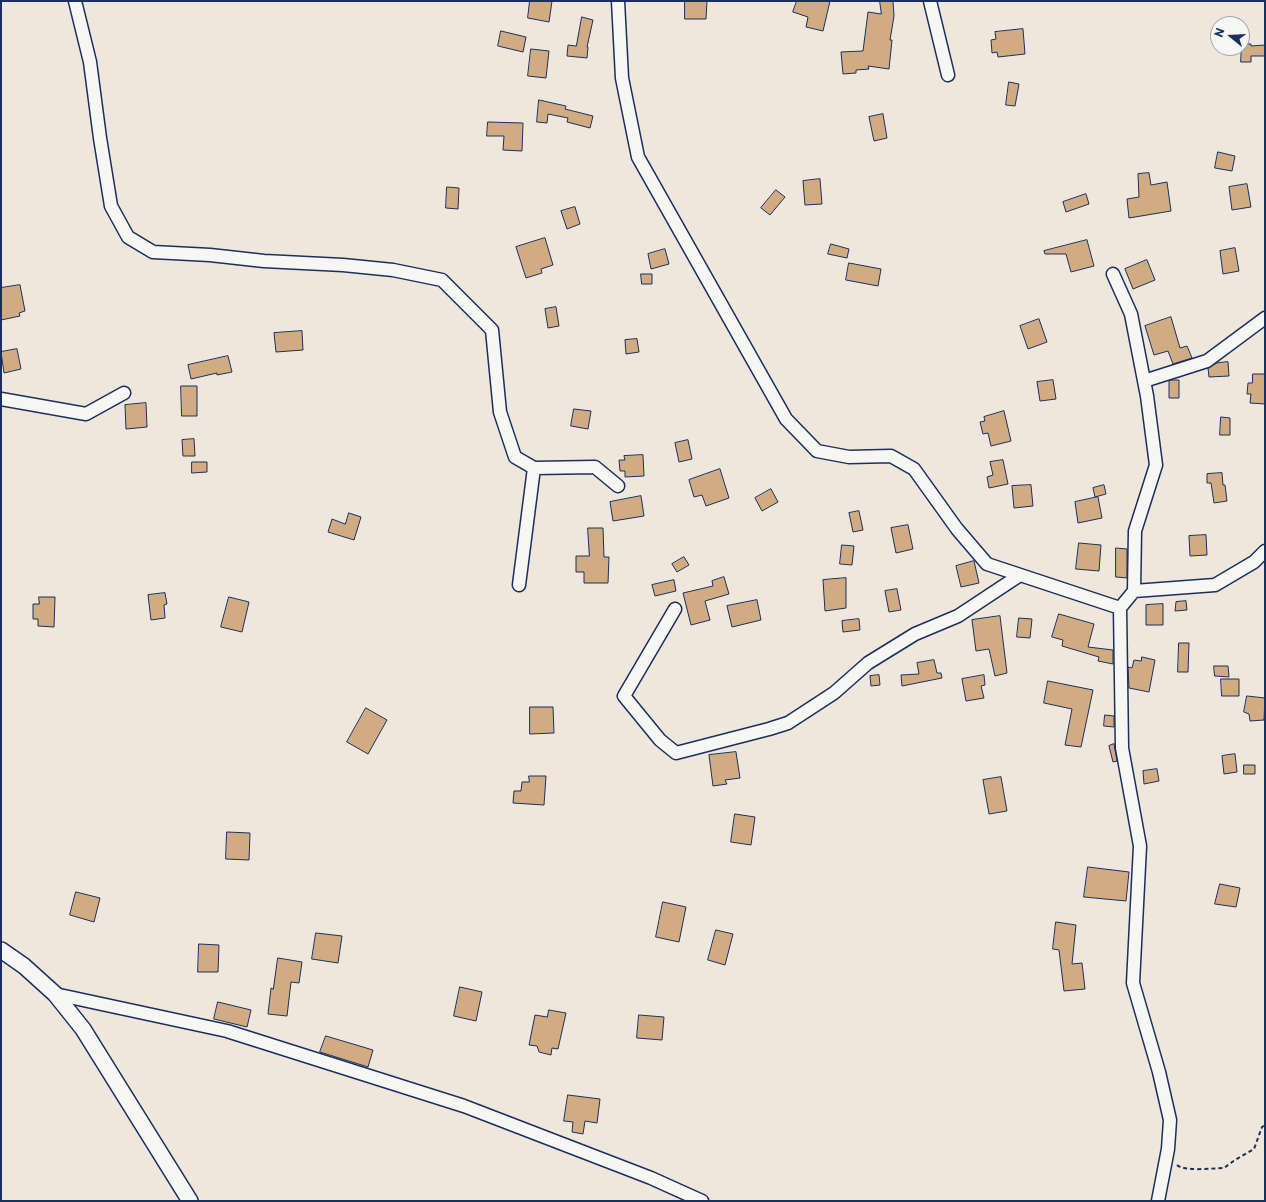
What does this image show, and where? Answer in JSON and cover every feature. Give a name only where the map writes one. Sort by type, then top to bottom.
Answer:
[{"type":"main road","points":[[1,950],[24,966],[55,994],[83,1029],[190,1201]]},
{"type":"street","points":[[75,1],[90,62],[111,206],[128,238],[153,252],[210,255],[264,261],[343,265],[393,270],[442,280],[492,330],[500,412],[515,457],[534,468],[595,467],[618,486]]},
{"type":"street","points":[[618,1],[622,78],[638,157],[786,419],[817,451],[849,457],[891,456],[914,469],[957,529],[987,564],[1120,608]]},
{"type":"street","points":[[930,1],[948,75]]},
{"type":"street","points":[[1113,274],[1131,314],[1147,396],[1156,465],[1135,531],[1134,591],[1120,608],[1122,748],[1140,846],[1133,983],[1159,1072],[1170,1120],[1167,1155],[1158,1201]]},
{"type":"street","points":[[1144,381],[1207,361],[1265,318]]},
{"type":"street","points":[[1,399],[86,414],[124,393]]},
{"type":"street","points":[[519,585],[534,468]]},
{"type":"street","points":[[1134,591],[1215,585],[1254,562],[1265,551]]},
{"type":"street","points":[[675,609],[624,696],[660,740],[676,753],[788,723],[834,693],[868,663],[915,634],[958,616],[1020,575]]},
{"type":"street","points":[[55,994],[226,1031],[464,1106],[651,1178],[702,1201]]},
{"type":"path","points":[[1167,1155],[1181,1168],[1224,1168],[1254,1149],[1262,1127],[1265,1125]]},
{"type":"building","points":[[530,1],[552,1],[549,22],[528,18]]},
{"type":"building","points":[[685,1],[707,1],[706,19],[685,19]]},
{"type":"building","points":[[797,1],[830,1],[823,31],[806,27],[808,17],[793,12]]},
{"type":"building","points":[[880,1],[893,1],[894,16],[890,40],[892,40],[889,69],[868,66],[869,69],[856,70],[856,73],[843,74],[841,52],[863,51],[868,12],[881,14]]},
{"type":"building","points":[[582,17],[593,20],[587,47],[587,58],[567,56],[568,45],[576,46]]},
{"type":"building","points":[[1023,29],[1025,54],[998,57],[997,52],[992,53],[991,40],[996,39],[995,32]]},
{"type":"building","points":[[501,31],[526,37],[523,52],[498,46]]},
{"type":"building","points":[[1250,44],[1251,46],[1265,45],[1265,56],[1251,56],[1251,62],[1241,62],[1241,56],[1250,56]]},
{"type":"building","points":[[531,49],[549,51],[546,78],[528,76]]},
{"type":"building","points":[[1009,82],[1019,84],[1015,106],[1006,105]]},
{"type":"building","points":[[539,100],[566,106],[565,109],[593,116],[590,128],[567,122],[568,118],[548,114],[547,123],[537,122]]},
{"type":"building","points":[[883,114],[887,138],[874,141],[869,117]]},
{"type":"building","points":[[488,122],[523,123],[522,151],[503,150],[504,136],[487,136]]},
{"type":"building","points":[[1218,152],[1235,156],[1232,171],[1215,168]]},
{"type":"building","points":[[1149,173],[1151,185],[1167,182],[1171,211],[1129,218],[1127,199],[1139,197],[1138,174]]},
{"type":"building","points":[[820,179],[822,204],[805,205],[803,181]]},
{"type":"building","points":[[1247,184],[1251,207],[1232,210],[1229,187]]},
{"type":"building","points":[[447,187],[459,188],[458,209],[446,208]]},
{"type":"building","points":[[776,190],[785,197],[770,215],[761,208]]},
{"type":"building","points":[[1086,194],[1089,204],[1066,212],[1063,202]]},
{"type":"building","points":[[575,207],[580,224],[567,229],[561,211]]},
{"type":"building","points":[[545,238],[553,265],[541,269],[542,273],[526,278],[516,247]]},
{"type":"building","points":[[1087,240],[1094,266],[1071,272],[1066,254],[1045,254],[1044,251]]},
{"type":"building","points":[[831,244],[849,249],[847,258],[828,254]]},
{"type":"building","points":[[1235,248],[1239,271],[1223,274],[1220,251]]},
{"type":"building","points":[[665,249],[669,264],[651,269],[648,254]]},
{"type":"building","points":[[1147,260],[1155,280],[1133,289],[1125,269]]},
{"type":"building","points":[[849,263],[881,269],[878,286],[846,280]]},
{"type":"building","points":[[641,274],[652,274],[652,284],[642,284]]},
{"type":"building","points":[[20,285],[25,311],[19,313],[20,316],[1,320],[1,288]]},
{"type":"building","points":[[556,307],[559,326],[548,328],[545,309]]},
{"type":"building","points":[[1171,317],[1180,348],[1187,346],[1192,358],[1173,364],[1168,351],[1154,355],[1145,326]]},
{"type":"building","points":[[1039,319],[1047,342],[1028,349],[1020,326]]},
{"type":"building","points":[[302,331],[303,350],[276,352],[274,333]]},
{"type":"building","points":[[637,339],[639,352],[626,354],[625,340]]},
{"type":"building","points":[[17,349],[21,369],[4,373],[1,352]]},
{"type":"building","points":[[228,356],[232,372],[217,375],[217,373],[191,379],[188,365]]},
{"type":"building","points":[[1228,362],[1229,376],[1209,377],[1208,368],[1217,363]]},
{"type":"building","points":[[1253,374],[1265,374],[1265,404],[1250,403],[1251,394],[1247,394],[1248,383],[1252,383]]},
{"type":"building","points":[[1053,380],[1056,399],[1040,401],[1037,382]]},
{"type":"building","points":[[1179,380],[1179,398],[1169,398],[1169,381]]},
{"type":"building","points":[[181,386],[197,386],[197,416],[182,416]]},
{"type":"building","points":[[146,403],[147,427],[126,429],[125,405]]},
{"type":"building","points":[[574,409],[591,411],[588,429],[571,426]]},
{"type":"building","points":[[1004,411],[1011,441],[991,446],[988,433],[983,434],[980,422],[985,421],[984,417]]},
{"type":"building","points":[[1221,417],[1230,418],[1230,435],[1220,435]]},
{"type":"building","points":[[194,439],[195,456],[183,456],[182,440]]},
{"type":"building","points":[[688,440],[692,459],[679,462],[675,443]]},
{"type":"building","points":[[643,455],[644,476],[625,477],[625,471],[620,471],[619,460],[625,460],[624,456]]},
{"type":"building","points":[[1003,460],[1008,484],[989,488],[987,477],[993,475],[990,462]]},
{"type":"building","points":[[192,462],[207,462],[207,472],[192,473]]},
{"type":"building","points":[[720,469],[729,498],[706,506],[702,495],[694,497],[689,480]]},
{"type":"building","points":[[1222,473],[1227,501],[1214,503],[1211,483],[1207,483],[1207,474]]},
{"type":"building","points":[[1031,485],[1033,506],[1014,508],[1012,486]]},
{"type":"building","points":[[1104,485],[1106,494],[1095,497],[1093,488]]},
{"type":"building","points":[[771,489],[778,502],[762,511],[755,498]]},
{"type":"building","points":[[641,496],[644,516],[613,521],[610,502]]},
{"type":"building","points":[[1098,497],[1102,518],[1078,523],[1075,502]]},
{"type":"building","points":[[859,511],[863,530],[853,532],[849,513]]},
{"type":"building","points":[[349,513],[361,517],[354,540],[328,532],[332,519],[345,524]]},
{"type":"building","points":[[908,525],[913,549],[896,553],[891,528]]},
{"type":"building","points":[[588,528],[603,528],[604,557],[609,557],[608,583],[584,583],[584,572],[576,572],[576,556],[589,556]]},
{"type":"building","points":[[1206,535],[1207,555],[1190,556],[1189,536]]},
{"type":"building","points":[[1079,543],[1101,545],[1099,571],[1076,569]]},
{"type":"building","points":[[842,545],[854,546],[852,565],[840,564]]},
{"type":"building","points":[[1116,548],[1127,549],[1127,578],[1116,577]]},
{"type":"building","points":[[684,557],[689,565],[677,572],[672,564]]},
{"type":"building","points":[[974,561],[979,583],[961,587],[956,566]]},
{"type":"building","points":[[724,577],[729,594],[705,601],[710,620],[691,625],[683,593],[713,586],[712,581]]},
{"type":"building","points":[[846,578],[846,608],[825,611],[823,580]]},
{"type":"building","points":[[674,580],[676,591],[655,596],[652,585]]},
{"type":"building","points":[[897,589],[901,610],[889,612],[885,591]]},
{"type":"building","points":[[165,593],[167,604],[164,605],[165,618],[151,620],[148,595]]},
{"type":"building","points":[[39,597],[55,597],[54,627],[38,626],[38,619],[33,619],[33,604],[39,604]]},
{"type":"building","points":[[229,597],[249,602],[242,632],[221,627]]},
{"type":"building","points":[[757,600],[761,620],[732,627],[727,606]]},
{"type":"building","points":[[1186,601],[1187,610],[1175,611],[1176,602]]},
{"type":"building","points":[[1163,604],[1163,625],[1146,625],[1146,605]]},
{"type":"building","points":[[1059,614],[1094,624],[1088,647],[1113,650],[1113,664],[1098,661],[1099,657],[1062,646],[1063,640],[1052,637]]},
{"type":"building","points":[[1000,616],[1007,673],[995,676],[989,649],[976,651],[972,620]]},
{"type":"building","points":[[1019,618],[1032,619],[1030,638],[1017,637]]},
{"type":"building","points":[[859,619],[860,630],[843,632],[842,621]]},
{"type":"building","points":[[1179,643],[1189,643],[1188,672],[1178,672]]},
{"type":"building","points":[[1142,657],[1155,660],[1149,692],[1129,688],[1128,667],[1132,668],[1134,660],[1141,661]]},
{"type":"building","points":[[934,660],[937,673],[941,673],[942,678],[902,686],[901,675],[919,674],[917,663]]},
{"type":"building","points":[[1214,666],[1228,666],[1229,677],[1215,676]]},
{"type":"building","points":[[879,675],[880,685],[871,686],[870,676]]},
{"type":"building","points":[[984,675],[985,685],[981,686],[984,698],[966,701],[962,679]]},
{"type":"building","points":[[1221,679],[1239,679],[1239,696],[1222,696]]},
{"type":"building","points":[[1048,681],[1093,690],[1081,747],[1065,745],[1072,709],[1044,703]]},
{"type":"building","points":[[1247,696],[1265,698],[1264,720],[1250,721],[1249,714],[1244,712]]},
{"type":"building","points":[[530,707],[553,707],[554,733],[530,734]]},
{"type":"building","points":[[366,708],[387,720],[368,754],[347,742]]},
{"type":"building","points":[[1105,715],[1114,716],[1114,727],[1104,726]]},
{"type":"building","points":[[1114,744],[1117,761],[1113,762],[1109,746]]},
{"type":"building","points":[[736,752],[740,778],[725,780],[727,784],[713,786],[709,755]]},
{"type":"building","points":[[1235,754],[1237,772],[1224,774],[1222,756]]},
{"type":"building","points":[[1244,765],[1255,765],[1255,774],[1244,774]]},
{"type":"building","points":[[1157,769],[1159,781],[1144,784],[1143,771]]},
{"type":"building","points":[[529,776],[546,776],[544,805],[513,803],[514,791],[521,791],[522,782],[529,782]]},
{"type":"building","points":[[1001,777],[1007,811],[989,814],[983,780]]},
{"type":"building","points":[[735,814],[755,817],[751,845],[731,842]]},
{"type":"building","points":[[227,832],[250,833],[249,860],[226,859]]},
{"type":"building","points":[[1088,867],[1129,872],[1126,901],[1084,897]]},
{"type":"building","points":[[1220,884],[1240,888],[1236,907],[1215,904]]},
{"type":"building","points":[[76,892],[100,898],[94,922],[70,915]]},
{"type":"building","points":[[663,902],[686,907],[679,942],[656,937]]},
{"type":"building","points":[[1056,922],[1076,925],[1072,964],[1082,963],[1085,989],[1064,991],[1059,950],[1053,949]]},
{"type":"building","points":[[716,930],[733,934],[725,965],[708,960]]},
{"type":"building","points":[[316,933],[342,936],[338,963],[312,959]]},
{"type":"building","points":[[199,944],[219,945],[218,972],[198,972]]},
{"type":"building","points":[[278,958],[302,962],[299,983],[291,982],[287,1016],[268,1014],[271,988],[273,989]]},
{"type":"building","points":[[460,987],[482,992],[476,1021],[454,1016]]},
{"type":"building","points":[[218,1002],[251,1010],[247,1027],[214,1019]]},
{"type":"building","points":[[549,1010],[566,1013],[558,1049],[552,1048],[551,1055],[539,1052],[537,1046],[529,1045],[535,1015],[547,1017]]},
{"type":"building","points":[[639,1015],[664,1017],[662,1040],[637,1038]]},
{"type":"building","points":[[326,1036],[373,1050],[368,1067],[320,1052]]},
{"type":"building","points":[[568,1095],[600,1099],[597,1123],[585,1121],[583,1134],[572,1132],[573,1122],[564,1121]]}]
